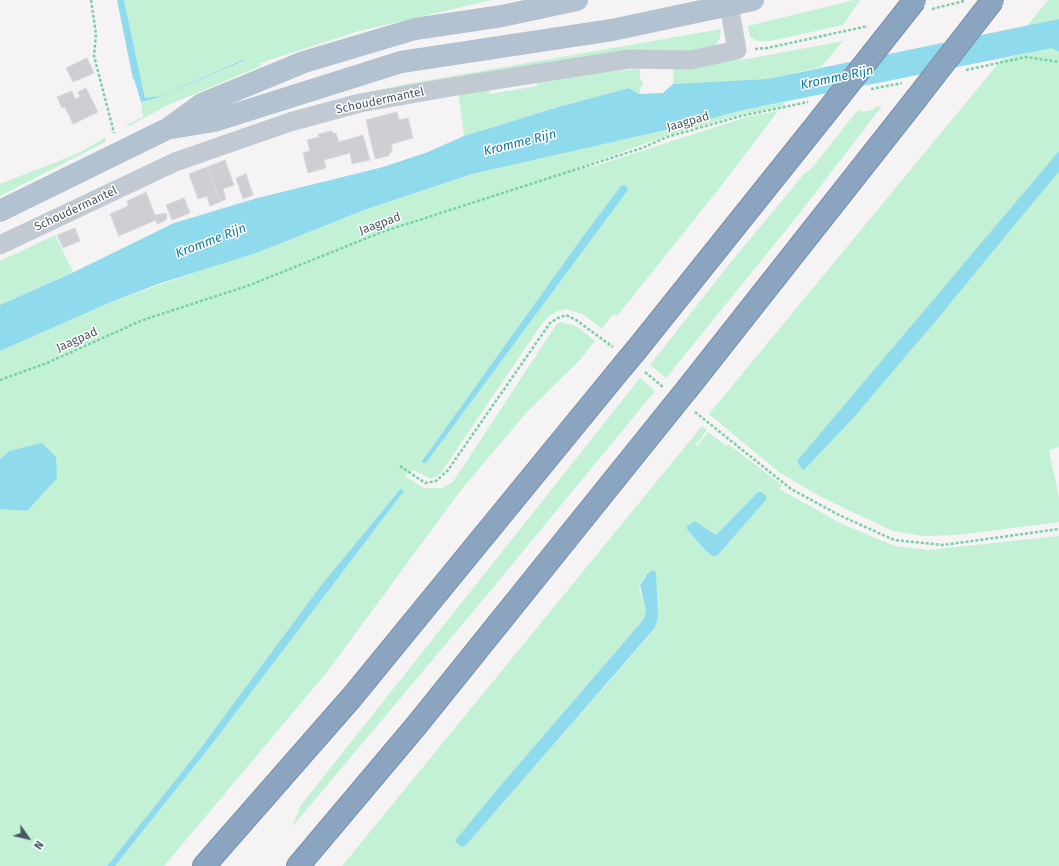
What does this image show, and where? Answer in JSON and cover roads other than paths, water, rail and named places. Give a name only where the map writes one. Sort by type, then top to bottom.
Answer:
[{"type":"highway","points":[[298,866],[416,726],[688,388],[993,0]]},
{"type":"highway","points":[[204,866],[352,697],[493,526],[820,119],[922,5]]},
{"type":"main road","points":[[0,211],[169,128],[202,104],[304,62],[415,29],[502,16],[577,0]]},
{"type":"main road","points":[[169,128],[214,122],[401,62],[612,30],[680,17],[728,2],[752,0]]},
{"type":"street","name":"Schoudermantel","points":[[0,245],[175,162],[290,122],[360,103],[630,59],[690,60],[737,50],[728,2]]},
{"type":"water","points":[[117,0],[124,0],[145,98],[161,96],[244,59],[245,60],[160,97],[141,102],[133,79]]},
{"type":"water","name":"Kromme Rijn","points":[[1059,19],[1059,52],[1052,48],[743,110],[679,127],[472,174],[367,209],[256,253],[161,283],[111,302],[0,351],[0,305],[74,272],[174,223],[254,199],[383,167],[428,152],[464,136],[558,107],[629,88],[639,94],[663,93],[673,84],[767,79]]},
{"type":"water","points":[[1059,151],[1059,172],[854,417],[804,470],[801,468],[797,461]]},
{"type":"water","points":[[624,185],[628,190],[426,463],[423,463],[422,461],[581,239],[621,186]]},
{"type":"water","points":[[42,443],[56,457],[57,478],[27,511],[0,509],[0,459],[9,451]]},
{"type":"water","points":[[401,488],[404,491],[206,752],[115,866],[107,866],[197,753],[319,588]]},
{"type":"water","points":[[758,492],[761,492],[766,496],[766,500],[717,556],[712,556],[705,550],[687,529],[687,526],[695,521],[716,535]]},
{"type":"water","points":[[653,570],[656,573],[658,618],[654,629],[467,844],[464,847],[460,846],[455,841],[500,786],[644,619],[646,611],[640,585],[647,574]]}]
